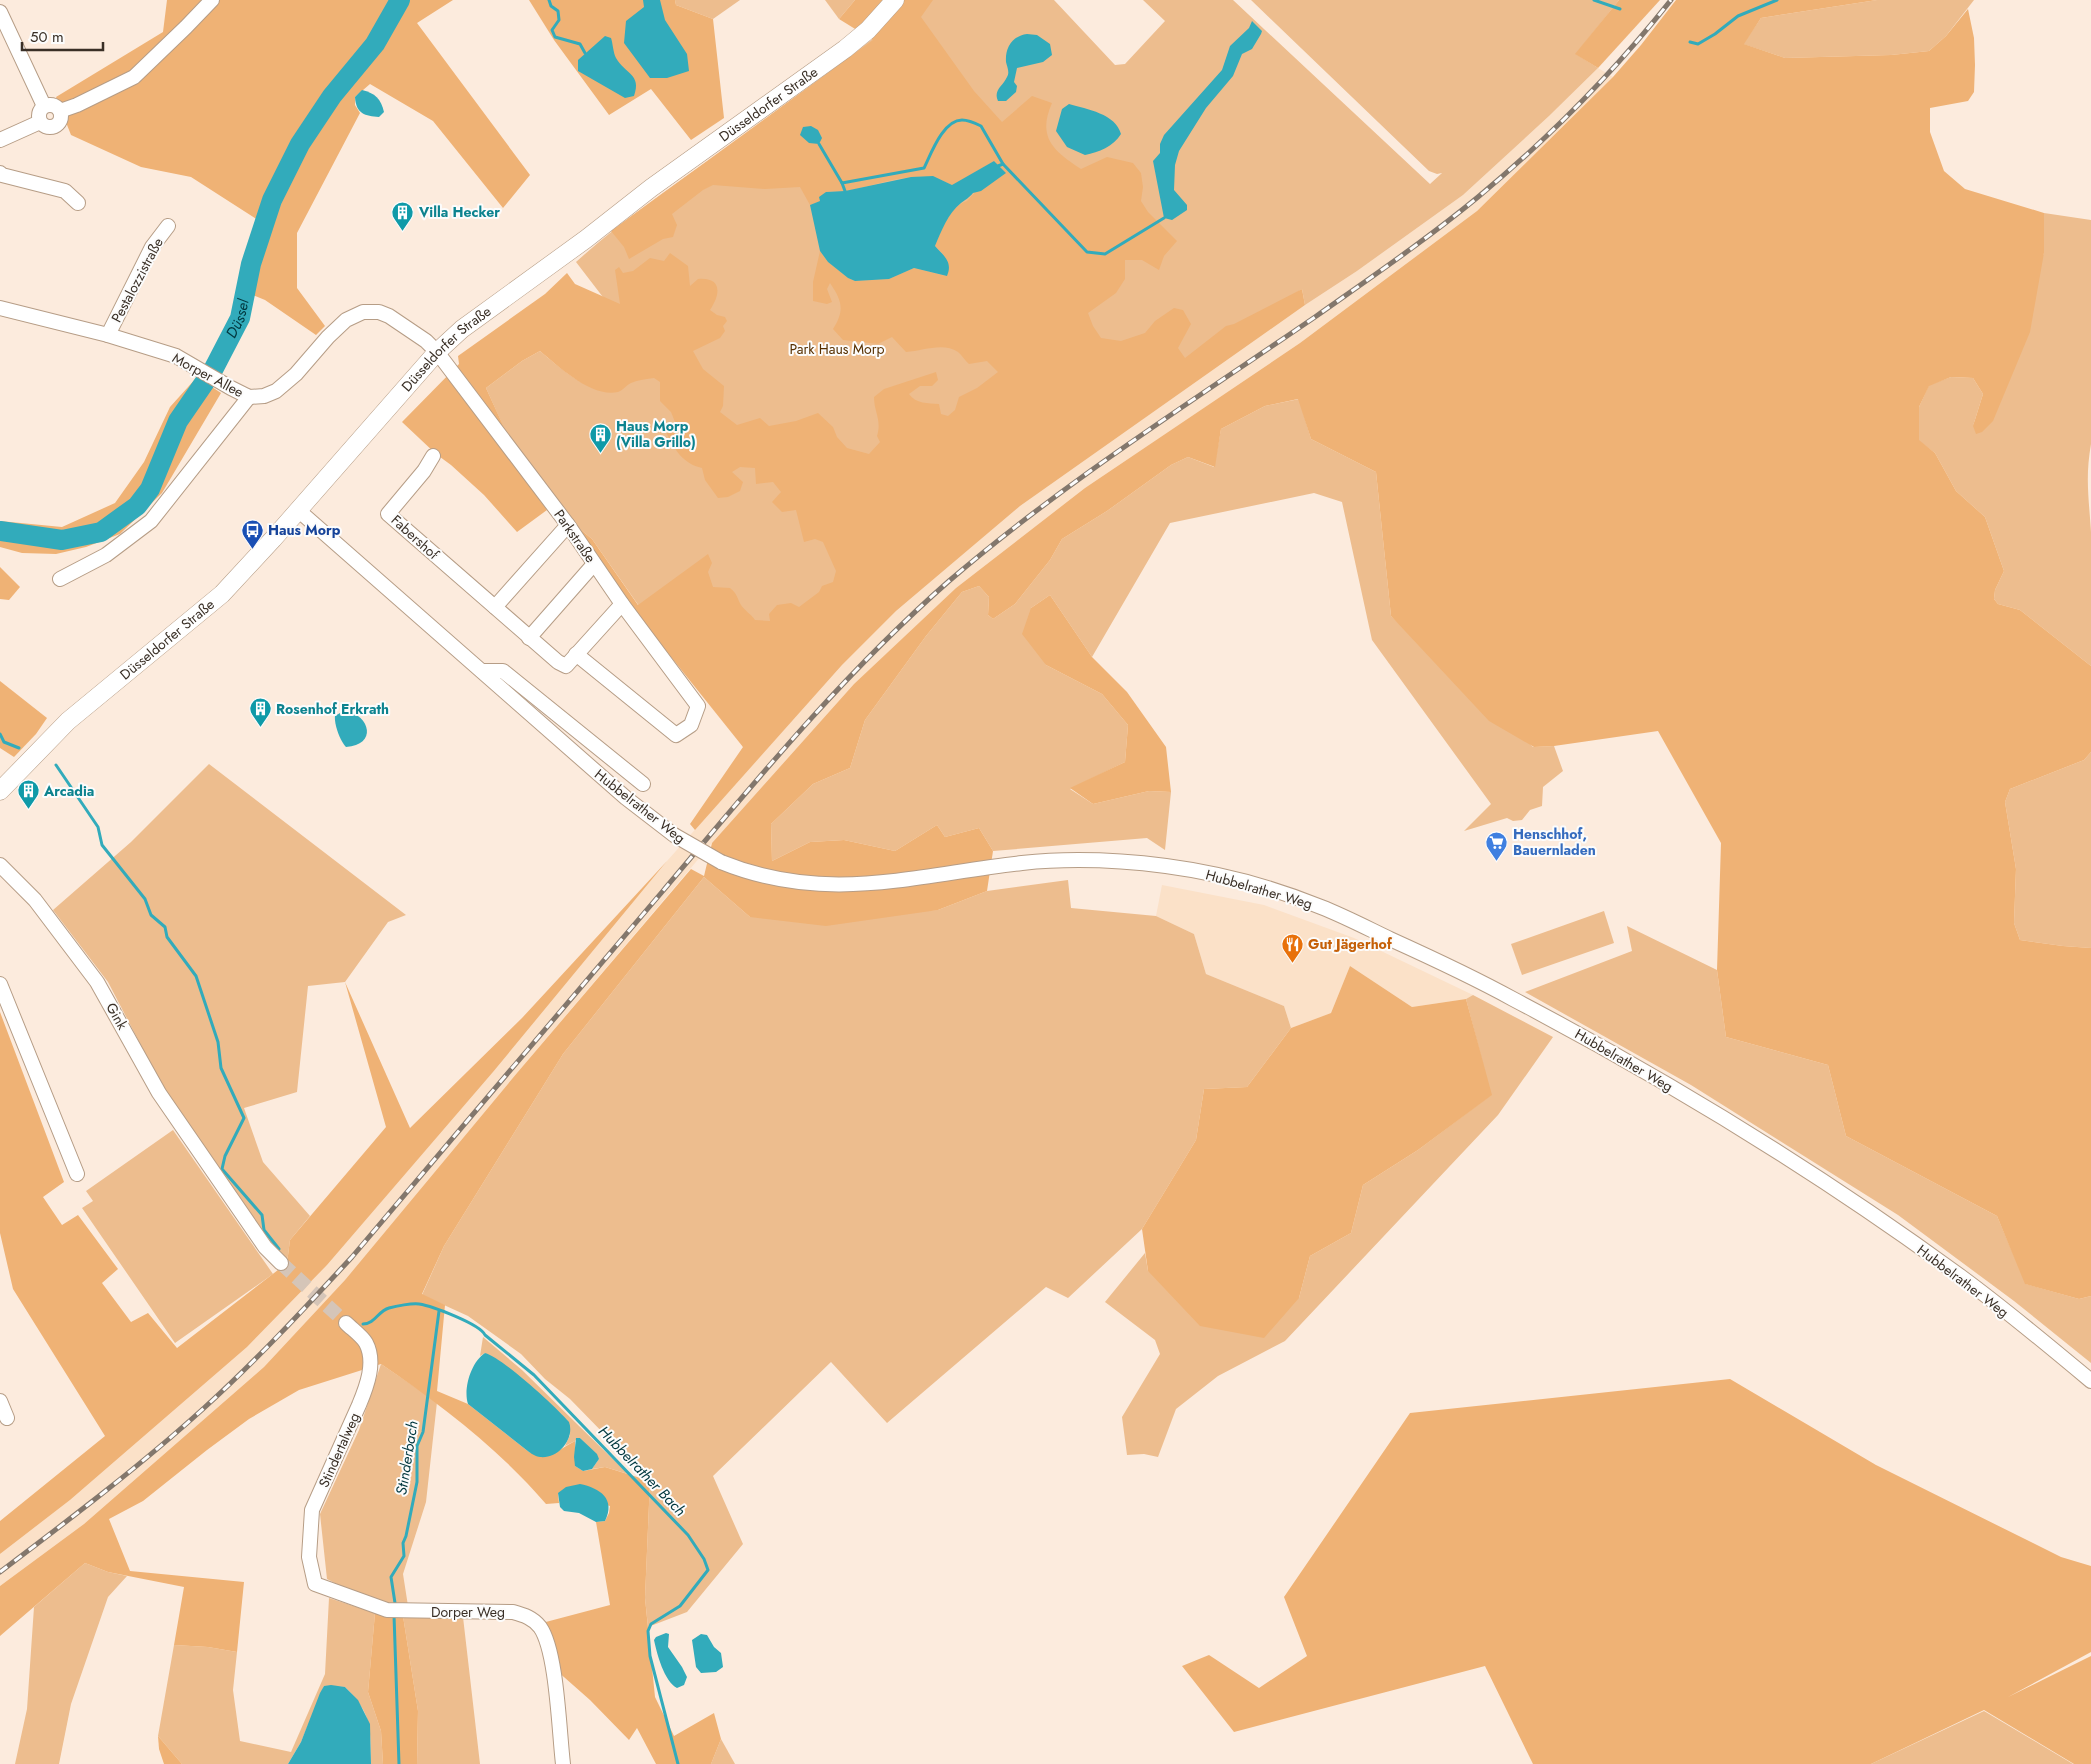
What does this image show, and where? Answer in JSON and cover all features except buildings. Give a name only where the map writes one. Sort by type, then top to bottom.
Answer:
[{"type":"main road","name":"Düsseldorfer Straße","points":[[0,791],[68,721],[148,654],[212,604],[273,539],[436,352],[462,329],[586,239],[651,188],[846,49],[868,30],[895,0]]},
{"type":"street","points":[[60,111],[77,105],[134,77],[212,0]]},
{"type":"street","points":[[0,12],[44,106]]},
{"type":"street","points":[[44,106],[55,106],[60,111],[61,118],[57,125],[50,128],[40,122],[38,115],[44,106]]},
{"type":"street","points":[[0,140],[40,122]]},
{"type":"street","points":[[0,173],[2,176],[65,191],[78,202]]},
{"type":"street","name":"Pestalozzistraße","points":[[108,335],[152,247],[168,226]]},
{"type":"street","name":"Morper Allee","points":[[0,308],[108,335],[176,356],[249,397],[264,396],[276,391],[296,374],[328,337],[346,320],[359,313],[368,311],[389,316],[426,341],[436,352]]},
{"type":"street","name":"Parkstraße","points":[[436,352],[568,525],[622,604],[698,706],[691,725],[676,735],[576,654]]},
{"type":"street","points":[[60,579],[106,555],[151,521],[249,397]]},
{"type":"street","name":"Fabershof","points":[[433,456],[424,471],[388,514],[558,662],[566,666],[622,604]]},
{"type":"street","name":"Hubbelrather Weg","points":[[298,510],[626,798],[674,834],[721,862],[777,880],[816,885],[856,885],[1024,863],[1114,862],[1168,866],[1226,877],[1286,894],[1326,908],[1470,976],[1566,1027],[1748,1132],[1853,1200],[1964,1278],[2091,1381]]},
{"type":"street","points":[[495,607],[568,525]]},
{"type":"street","points":[[530,638],[594,564]]},
{"type":"street","name":"Hubbelrather Weg","points":[[482,671],[503,671],[643,784]]},
{"type":"street","name":"Gink","points":[[0,865],[34,900],[97,982],[159,1093],[216,1179],[265,1247],[282,1263]]},
{"type":"street","points":[[0,984],[77,1174]]},
{"type":"street","name":"Stindertalweg","points":[[315,1584],[310,1557],[312,1510],[359,1405],[369,1372],[370,1359],[366,1342],[346,1323]]},
{"type":"street","points":[[0,1401],[8,1418]]},
{"type":"street","name":"Dorper Weg","points":[[315,1584],[387,1610],[513,1612],[528,1616],[540,1627],[551,1652],[563,1764]]},
{"type":"shaded area","points":[[167,0],[453,0],[417,23],[530,175],[503,208],[433,121],[370,84],[355,97],[355,105],[360,113],[297,233],[297,288],[325,326],[316,335],[265,300],[250,294],[239,326],[225,356],[216,351],[229,326],[258,220],[191,177],[141,167],[71,135],[56,97],[163,32]]},
{"type":"shaded area","points":[[529,0],[675,0],[676,5],[713,19],[724,118],[691,140],[651,89],[609,115],[554,40]]},
{"type":"shaded area","name":"Park Haus Morp","points":[[855,0],[933,0],[921,17],[974,91],[1002,122],[1032,96],[1052,103],[1046,125],[1047,134],[1050,142],[1063,156],[1081,169],[1107,157],[1133,163],[1141,173],[1143,187],[1141,201],[1148,212],[1177,241],[1164,256],[1159,270],[1142,260],[1125,260],[1125,279],[1116,293],[1088,313],[1093,326],[1101,338],[1121,341],[1145,333],[1155,321],[1174,308],[1183,310],[1191,324],[1178,348],[1185,358],[1226,326],[1234,324],[1302,289],[1305,305],[1020,506],[896,611],[842,665],[695,830],[690,824],[743,747],[659,642],[563,515],[592,539],[638,605],[708,554],[712,563],[708,572],[713,587],[730,588],[736,594],[742,607],[755,620],[770,621],[769,614],[777,605],[791,603],[799,607],[819,592],[822,586],[833,582],[836,571],[823,542],[815,539],[804,542],[796,510],[782,512],[772,502],[781,492],[773,482],[756,484],[755,468],[740,467],[732,472],[743,482],[740,491],[728,497],[718,498],[705,480],[702,468],[684,459],[669,438],[666,432],[675,422],[671,412],[660,401],[660,382],[654,378],[640,380],[631,383],[618,392],[608,393],[576,380],[540,351],[522,361],[486,388],[508,436],[499,442],[547,510],[517,532],[484,495],[402,422],[459,364],[458,356],[545,294],[567,273],[575,284],[620,304],[615,270],[619,267],[623,273],[633,271],[650,258],[664,261],[670,253],[688,266],[690,286],[698,279],[706,279],[712,281],[717,288],[716,298],[710,310],[717,315],[725,317],[727,321],[723,326],[725,331],[720,338],[693,351],[703,369],[724,386],[723,406],[720,412],[737,425],[760,418],[769,426],[796,421],[818,413],[833,427],[837,437],[847,448],[869,454],[880,442],[877,436],[879,425],[874,397],[884,389],[936,372],[938,380],[932,386],[920,386],[909,394],[915,400],[939,404],[941,414],[948,416],[955,410],[959,397],[977,388],[998,372],[987,361],[969,364],[958,352],[952,349],[939,347],[906,352],[892,337],[878,344],[843,340],[833,329],[841,306],[830,283],[827,289],[832,302],[827,304],[813,301],[813,282],[820,251],[828,262],[848,278],[855,281],[889,279],[914,268],[946,276],[943,254],[935,246],[940,233],[951,213],[967,201],[998,166],[994,161],[952,186],[928,177],[914,177],[846,191],[826,192],[821,201],[810,205],[800,187],[765,189],[713,185],[703,190],[672,214],[677,225],[673,237],[663,239],[629,259],[624,247],[611,231],[873,40],[839,19]]},
{"type":"shaded area","points":[[1619,0],[1660,0],[1598,68],[1575,54]]},
{"type":"shaded area","points":[[1676,0],[1877,0],[1761,18],[1744,44],[1785,58],[1891,55],[1929,51],[1946,36],[1968,9],[1974,38],[1974,92],[1968,101],[1930,108],[1930,132],[1944,171],[1965,189],[2044,213],[2044,253],[2030,332],[1993,421],[1982,432],[1976,434],[1973,426],[1983,394],[1973,378],[1951,377],[1929,386],[1919,407],[1919,440],[1935,453],[1956,491],[1985,517],[2004,571],[1995,590],[1994,599],[1998,604],[2020,610],[2091,666],[2091,752],[2084,760],[2010,789],[2005,802],[2016,869],[2014,923],[2020,940],[2091,948],[2091,1296],[2079,1299],[2025,1284],[1997,1216],[1846,1136],[1828,1065],[1726,1037],[1717,970],[1721,843],[1658,731],[1554,746],[1534,747],[1489,721],[1391,616],[1376,472],[1311,439],[1298,399],[1265,406],[1221,429],[1215,467],[1188,457],[1171,465],[1107,511],[1062,539],[1050,560],[1015,604],[993,619],[988,615],[989,597],[979,586],[962,592],[926,636],[865,720],[850,768],[813,784],[771,824],[772,861],[810,842],[844,840],[895,851],[937,825],[945,837],[979,828],[993,851],[987,891],[938,910],[826,926],[750,917],[704,877],[563,1054],[444,1246],[422,1294],[445,1305],[437,1391],[468,1404],[529,1452],[536,1455],[553,1454],[575,1441],[575,1466],[583,1471],[605,1467],[650,1481],[645,1598],[655,1697],[674,1736],[714,1713],[721,1739],[711,1764],[656,1764],[637,1728],[629,1740],[590,1700],[556,1670],[542,1623],[610,1605],[596,1522],[605,1521],[610,1506],[558,1493],[559,1503],[546,1504],[509,1465],[468,1428],[381,1364],[299,1390],[249,1419],[143,1501],[109,1519],[130,1571],[244,1582],[237,1652],[208,1647],[174,1645],[184,1587],[108,1572],[85,1563],[0,1636],[0,1586],[84,1524],[264,1367],[345,1280],[517,1073],[691,869],[704,876],[712,843],[854,684],[956,588],[1085,488],[1300,343],[1477,211],[1613,77]]},
{"type":"shaded area","points":[[1598,68],[1613,77],[1477,211],[1300,343],[1085,488],[956,588],[854,684],[712,843],[345,1280],[264,1367],[84,1524],[0,1586],[0,1554],[70,1500],[247,1347],[327,1265],[493,1072],[667,861],[842,665],[896,611],[1020,506],[1463,195]]},
{"type":"shaded area","points":[[197,377],[221,393],[162,493],[120,534],[86,547],[56,554],[22,553],[0,547],[0,521],[62,527],[115,503],[144,462],[170,407]]},
{"type":"shaded area","points":[[0,567],[20,587],[9,600],[0,599]]},
{"type":"shaded area","points":[[1050,595],[1092,657],[1127,692],[1166,747],[1171,792],[1149,791],[1093,804],[1070,788],[1125,762],[1128,725],[1102,694],[1046,665],[1022,634],[1031,608]]},
{"type":"shaded area","points":[[0,681],[47,718],[36,734],[14,757],[0,748]]},
{"type":"shaded area","points":[[667,861],[493,1072],[327,1265],[247,1347],[70,1500],[0,1554],[0,1521],[105,1436],[13,1289],[0,1233],[0,1012],[64,1182],[43,1197],[62,1225],[78,1215],[118,1269],[102,1283],[131,1322],[148,1313],[177,1348],[287,1263],[290,1240],[386,1127],[345,982],[410,1128],[522,1018]]},
{"type":"shaded area","points":[[1162,885],[1264,905],[1354,938],[1473,995],[1466,999],[1412,1007],[1350,966],[1331,1013],[1291,1028],[1284,1006],[1206,974],[1194,934],[1156,916]]},
{"type":"shaded area","points":[[1350,966],[1412,1007],[1466,999],[1492,1095],[1418,1150],[1363,1185],[1351,1233],[1310,1256],[1299,1298],[1264,1338],[1200,1326],[1148,1271],[1142,1229],[1196,1140],[1204,1089],[1247,1087],[1291,1028],[1331,1013]]},
{"type":"shaded area","points":[[1730,1379],[1876,1465],[2061,1557],[2091,1566],[2091,1652],[2008,1697],[2091,1656],[2091,1764],[2074,1764],[1984,1710],[1871,1764],[1533,1764],[1485,1666],[1234,1732],[1182,1666],[1209,1655],[1259,1688],[1307,1656],[1284,1597],[1410,1413]]},
{"type":"shaded area","points":[[375,1613],[403,1616],[418,1711],[417,1764],[383,1764],[381,1731],[368,1692]]},
{"type":"shaded area","points":[[158,1736],[182,1764],[164,1764],[159,1749]]},
{"type":"green space","points":[[675,0],[740,0],[713,19],[676,5]]},
{"type":"green space","points":[[825,0],[855,0],[839,19]]},
{"type":"green space","points":[[922,0],[1054,0],[1115,65],[1125,64],[1165,21],[1143,0],[1233,0],[1430,184],[1442,173],[1437,174],[1429,171],[1251,0],[1619,0],[1576,54],[1598,68],[1463,195],[1357,271],[1305,305],[1302,289],[1118,412],[743,747],[672,582],[639,606],[592,539],[563,515],[510,441],[486,388],[522,361],[540,351],[579,381],[606,391],[609,305],[576,262],[626,220],[820,79]]},
{"type":"green space","points":[[1877,0],[1974,0],[1946,36],[1929,51],[1891,55],[1785,58],[1743,44],[1761,18]]},
{"type":"green space","points":[[2044,213],[2091,220],[2091,444],[2088,478],[2091,532],[2091,666],[2020,610],[1998,604],[1994,599],[1995,590],[2004,571],[1985,517],[1956,491],[1935,453],[1919,441],[1919,407],[1929,385],[1951,377],[1973,378],[1983,394],[1973,426],[2044,253]]},
{"type":"green space","points":[[1299,399],[1311,439],[1376,472],[1391,616],[1533,747],[1554,746],[1563,771],[1543,787],[1542,806],[1530,810],[1522,820],[1513,821],[1507,818],[1464,831],[1491,804],[1372,640],[1342,502],[1314,493],[1170,523],[1092,657],[1050,595],[1031,608],[1046,665],[1102,694],[1128,725],[1125,762],[1070,789],[1093,804],[1149,791],[1171,792],[1165,850],[1147,838],[993,851],[979,828],[945,837],[937,825],[895,851],[844,840],[810,842],[772,861],[771,824],[813,784],[850,768],[865,720],[926,636],[962,592],[979,586],[989,597],[988,615],[993,619],[1015,604],[1050,560],[1062,539],[1107,511],[1171,465],[1188,457],[1214,467],[1221,429],[1265,406]]},
{"type":"green space","points":[[2091,752],[2091,948],[2020,940],[2014,923],[2016,869],[2005,802],[2010,789],[2084,760]]},
{"type":"green space","points":[[209,764],[406,915],[388,922],[345,982],[308,986],[297,1092],[244,1108],[263,1162],[310,1216],[290,1240],[287,1263],[238,1198],[160,1082],[108,982],[53,910],[131,842]]},
{"type":"green space","points":[[704,877],[750,917],[938,910],[987,891],[1068,880],[1071,908],[1156,916],[1194,934],[1206,974],[1284,1006],[1291,1028],[1247,1087],[1204,1089],[1196,1140],[1142,1229],[1068,1298],[1046,1287],[887,1423],[831,1362],[713,1476],[743,1544],[687,1612],[648,1627],[645,1598],[650,1481],[570,1399],[545,1379],[521,1354],[468,1316],[422,1295],[444,1246],[563,1054]]},
{"type":"green space","points":[[1604,911],[1614,943],[1522,975],[1511,944]]},
{"type":"green space","points":[[1627,926],[1717,970],[1726,1037],[1828,1065],[1846,1136],[1997,1216],[2026,1284],[2079,1299],[2091,1296],[2091,1363],[2014,1301],[1898,1215],[1691,1085],[1525,992],[1632,951]]},
{"type":"green space","points":[[1473,995],[1553,1037],[1498,1115],[1285,1341],[1218,1376],[1176,1409],[1158,1457],[1144,1454],[1127,1455],[1122,1417],[1160,1354],[1155,1340],[1105,1302],[1145,1253],[1148,1271],[1299,1298],[1310,1256],[1351,1233],[1363,1185],[1418,1150],[1491,1095],[1466,999]]},
{"type":"green space","points":[[173,1130],[273,1274],[175,1343],[82,1208],[93,1201],[86,1191]]},
{"type":"green space","points":[[483,1337],[522,1370],[628,1474],[605,1467],[592,1469],[599,1459],[580,1438],[565,1446],[570,1435],[485,1353],[480,1356]]},
{"type":"green space","points":[[381,1364],[437,1402],[426,1502],[403,1574],[408,1606],[366,1597],[327,1579],[320,1514],[359,1430]]},
{"type":"green space","points":[[85,1563],[108,1572],[127,1576],[108,1597],[71,1704],[59,1764],[15,1764],[27,1709],[34,1607]]},
{"type":"green space","points":[[329,1598],[375,1613],[368,1692],[381,1731],[383,1764],[371,1764],[370,1731],[361,1706],[345,1687],[324,1686],[301,1742],[288,1764],[182,1764],[158,1736],[174,1645],[208,1647],[237,1652],[233,1690],[240,1741],[291,1752],[325,1674]]},
{"type":"green space","points":[[403,1616],[463,1617],[480,1764],[417,1764],[418,1711]]},
{"type":"green space","points":[[1984,1711],[2073,1764],[1871,1764]]},
{"type":"green space","points":[[721,1739],[735,1764],[711,1764]]},
{"type":"water","points":[[643,0],[660,0],[665,20],[687,54],[689,71],[667,78],[650,78],[624,43],[626,21],[644,7]]},
{"type":"water","points":[[1252,21],[1262,31],[1261,34],[1252,49],[1242,54],[1233,76],[1206,108],[1179,151],[1175,165],[1174,190],[1187,205],[1187,210],[1172,220],[1164,218],[1153,161],[1160,153],[1160,144],[1164,135],[1222,70],[1230,46],[1249,28]]},
{"type":"water","points":[[1027,34],[1037,35],[1050,44],[1052,55],[1043,62],[1017,68],[1014,82],[1017,86],[1016,92],[1006,101],[998,101],[998,91],[1008,75],[1006,57],[1008,48],[1017,37]]},
{"type":"water","points":[[605,36],[611,38],[616,58],[636,83],[634,96],[625,98],[578,71],[578,60]]},
{"type":"water","points":[[362,90],[371,93],[379,100],[384,112],[379,117],[369,116],[359,111],[355,97]]},
{"type":"water","points":[[1069,104],[1092,110],[1107,117],[1118,127],[1121,134],[1118,139],[1110,146],[1085,155],[1067,147],[1056,131],[1062,109]]},
{"type":"water","points":[[811,126],[818,130],[822,138],[819,144],[809,143],[800,135],[803,127]]},
{"type":"water","points":[[994,161],[1006,173],[981,191],[973,193],[956,207],[945,223],[935,246],[948,263],[949,271],[947,276],[914,268],[889,279],[855,281],[848,278],[828,262],[820,251],[810,205],[820,201],[819,197],[826,192],[845,191],[911,177],[933,176],[952,185]]},
{"type":"water","points":[[345,710],[354,713],[360,718],[367,730],[363,741],[346,747],[336,728],[335,719],[335,716]]},
{"type":"water","points":[[485,1353],[516,1373],[541,1394],[569,1422],[570,1435],[559,1451],[547,1457],[534,1455],[468,1404],[467,1384],[469,1376],[480,1357]]},
{"type":"water","points":[[576,1438],[580,1438],[597,1454],[599,1459],[592,1469],[583,1471],[575,1466]]},
{"type":"water","points":[[580,1484],[594,1488],[604,1496],[609,1506],[605,1521],[596,1522],[579,1513],[564,1511],[560,1507],[558,1493],[566,1487]]},
{"type":"water","points":[[666,1633],[669,1634],[668,1647],[687,1677],[684,1685],[677,1688],[668,1680],[659,1659],[654,1640],[656,1637]]},
{"type":"water","points":[[701,1634],[707,1635],[714,1647],[721,1653],[723,1667],[716,1672],[701,1673],[696,1667],[692,1640]]},
{"type":"water","points":[[324,1686],[345,1687],[358,1700],[370,1724],[371,1764],[288,1764],[301,1742],[320,1693]]},
{"type":"waterway","name":"Düssel","points":[[0,531],[62,540],[101,532],[137,506],[150,489],[178,421],[213,370],[240,318],[251,264],[272,200],[300,144],[332,96],[375,44],[400,0]]},
{"type":"waterway","points":[[549,0],[551,6],[558,11],[559,20],[552,30],[555,37],[580,44],[585,53]]},
{"type":"waterway","points":[[1594,0],[1620,9]]},
{"type":"waterway","points":[[1690,42],[1698,44],[1715,34],[1738,16],[1777,0]]},
{"type":"waterway","points":[[819,144],[842,183],[924,168],[943,131],[955,121],[964,120],[981,126],[1003,164]]},
{"type":"waterway","points":[[998,166],[1003,164],[1087,252],[1105,254],[1164,218]]},
{"type":"waterway","points":[[842,183],[845,191]]},
{"type":"waterway","name":"Hubbelrather Bach","points":[[0,734],[4,742],[19,748]]},
{"type":"waterway","name":"Hubbelrather Bach","points":[[56,765],[98,827],[102,845],[145,899],[151,915],[165,927],[167,937],[196,976],[218,1042],[221,1068],[244,1118],[225,1156],[222,1169],[262,1215],[264,1230],[279,1249]]},
{"type":"waterway","name":"Hubbelrather Bach","points":[[363,1324],[371,1322],[389,1308],[416,1304],[425,1305],[444,1312],[474,1326],[534,1375],[688,1535],[704,1559],[708,1570],[680,1606],[651,1624],[648,1631],[650,1656],[678,1764]]},
{"type":"waterway","name":"Stinderbach","points":[[395,1603],[391,1577],[404,1556],[403,1543],[417,1482],[417,1446],[423,1432],[439,1311]]},
{"type":"waterway","name":"Stinderbach","points":[[394,1615],[399,1764]]},
{"type":"tunnel","points":[[281,1263],[346,1323]]},
{"type":"railway","points":[[0,1572],[155,1451],[242,1372],[298,1315],[352,1257],[800,731],[872,654],[910,617],[949,581],[1037,510],[1128,444],[1377,273],[1478,197],[1580,103],[1627,53],[1671,0]]},
{"type":"place","name":"Villa Hecker","points":[[403,231]]},
{"type":"place","name":"Haus Morp (Villa Grillo)","points":[[600,453]]},
{"type":"place","name":"Haus Morp","points":[[252,549]]},
{"type":"place","name":"Rosenhof Erkrath","points":[[260,728]]},
{"type":"place","name":"Arcadia","points":[[28,810]]},
{"type":"place","name":"Henschhof, Bauernladen","points":[[1497,861]]},
{"type":"place","name":"Gut Jägerhof","points":[[1292,963]]}]
